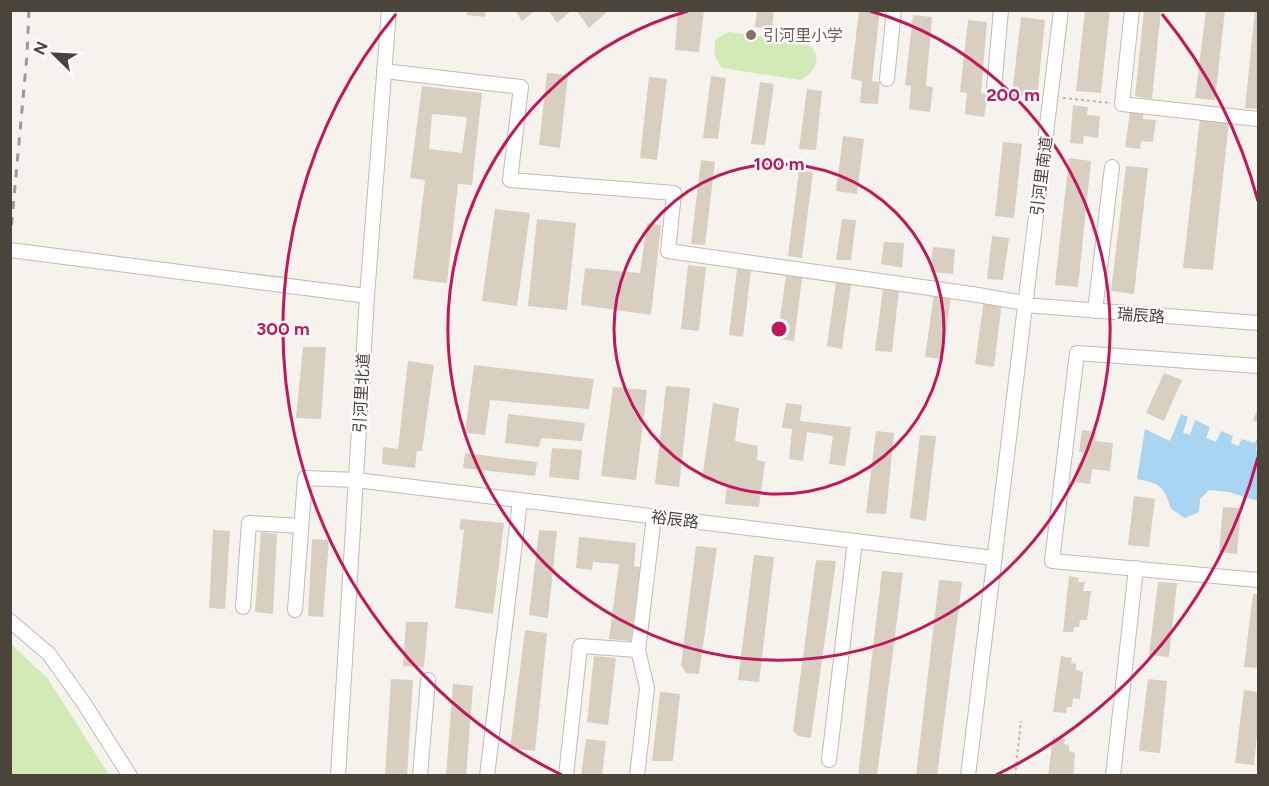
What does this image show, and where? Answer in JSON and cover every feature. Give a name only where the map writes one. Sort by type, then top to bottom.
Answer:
[{"type":"street","name":"引河里北道","points":[[338,776],[367,296],[389,10]]},
{"type":"street","points":[[887,79],[894,10]]},
{"type":"street","points":[[994,89],[1001,10]]},
{"type":"street","name":"引河里南道","points":[[968,776],[1061,10]]},
{"type":"street","points":[[1132,10],[1122,104],[1258,119]]},
{"type":"street","name":"瑞辰路","points":[[384,71],[521,87],[510,180],[674,193],[668,251],[1024,303],[1258,324]]},
{"type":"street","points":[[1096,309],[1112,167]]},
{"type":"street","points":[[10,250],[367,296]]},
{"type":"street","name":"瑞辰路","points":[[1096,309],[1258,317]]},
{"type":"street","points":[[1258,366],[1077,353],[1052,561],[1258,580]]},
{"type":"street","name":"裕辰路","points":[[301,526],[305,478],[356,480],[994,558]]},
{"type":"street","points":[[487,776],[519,501]]},
{"type":"street","points":[[638,776],[647,688],[638,650],[654,517]]},
{"type":"street","points":[[243,607],[249,523],[301,526],[295,610]]},
{"type":"street","points":[[829,760],[855,541]]},
{"type":"street","points":[[1113,776],[1136,568]]},
{"type":"street","points":[[10,621],[49,654],[130,776]]},
{"type":"street","points":[[566,776],[580,646],[638,650]]},
{"type":"street","points":[[420,776],[428,680]]},
{"type":"path","points":[[1051,97],[1122,104]]},
{"type":"path","points":[[1015,776],[1021,721]]},
{"type":"green space","points":[[729,32],[806,43],[815,52],[816,62],[811,72],[801,80],[722,68],[715,55],[715,44],[716,39]]},
{"type":"green space","points":[[11,644],[48,679],[109,775],[11,775]]},
{"type":"water","points":[[1181,414],[1188,417],[1183,433],[1190,435],[1195,420],[1210,427],[1206,438],[1216,442],[1221,431],[1233,436],[1231,443],[1238,446],[1242,439],[1254,443],[1258,438],[1256,450],[1258,451],[1258,501],[1229,492],[1209,490],[1200,499],[1199,512],[1185,518],[1171,509],[1160,487],[1137,479],[1145,429],[1170,441]]},
{"type":"building","points":[[467,10],[486,10],[485,17],[467,15]]},
{"type":"building","points":[[515,10],[536,10],[522,21]]},
{"type":"building","points":[[548,10],[572,10],[557,23]]},
{"type":"building","points":[[576,10],[609,10],[589,28]]},
{"type":"building","points":[[678,10],[704,10],[699,52],[675,50]]},
{"type":"building","points":[[757,10],[774,10],[772,28],[755,27]]},
{"type":"building","points":[[859,10],[880,10],[872,81],[880,82],[878,104],[860,103],[862,81],[851,79]]},
{"type":"building","points":[[1085,10],[1110,10],[1101,93],[1076,91]]},
{"type":"building","points":[[1144,10],[1161,10],[1152,99],[1135,96]]},
{"type":"building","points":[[1206,10],[1225,10],[1215,100],[1195,98]]},
{"type":"building","points":[[1255,10],[1258,10],[1258,109],[1245,108]]},
{"type":"building","points":[[913,15],[932,17],[926,86],[933,87],[930,112],[909,109],[911,86],[905,85]]},
{"type":"building","points":[[1021,17],[1045,20],[1037,98],[1012,95]]},
{"type":"building","points":[[968,20],[987,22],[981,93],[988,94],[984,117],[965,114],[967,93],[960,92]]},
{"type":"building","points":[[547,73],[568,75],[560,148],[539,145]]},
{"type":"building","points":[[711,76],[726,78],[718,139],[703,138]]},
{"type":"building","points":[[649,77],[667,79],[657,160],[640,158]]},
{"type":"building","points":[[760,82],[774,84],[765,145],[751,144]]},
{"type":"building","points":[[422,86],[482,93],[472,185],[458,184],[447,283],[413,279],[425,180],[410,178]],"holes":[[[432,114],[467,117],[462,153],[429,149]]]},
{"type":"building","points":[[807,89],[822,91],[816,150],[799,149]]},
{"type":"building","points":[[1073,105],[1088,107],[1087,115],[1100,116],[1098,138],[1084,136],[1083,144],[1070,143]]},
{"type":"building","points":[[1130,112],[1143,114],[1143,119],[1156,120],[1153,142],[1141,141],[1140,149],[1125,147]]},
{"type":"building","points":[[1200,118],[1229,121],[1213,270],[1183,268]]},
{"type":"building","points":[[843,136],[864,139],[857,194],[836,191]]},
{"type":"building","points":[[1003,142],[1022,144],[1014,218],[995,216]]},
{"type":"building","points":[[1069,158],[1091,161],[1078,287],[1055,285]]},
{"type":"building","points":[[701,160],[715,162],[705,245],[691,244]]},
{"type":"building","points":[[1126,166],[1148,168],[1134,294],[1111,291]]},
{"type":"building","points":[[799,170],[813,172],[802,258],[788,256]]},
{"type":"building","points":[[495,209],[530,213],[517,306],[482,301]]},
{"type":"building","points":[[537,219],[576,223],[567,310],[528,306]]},
{"type":"building","points":[[842,219],[856,220],[851,260],[836,260]]},
{"type":"building","points":[[647,223],[661,225],[651,315],[581,305],[585,268],[640,273]]},
{"type":"building","points":[[992,236],[1009,238],[1003,280],[987,279]]},
{"type":"building","points":[[884,242],[904,243],[902,268],[881,264]]},
{"type":"building","points":[[933,247],[955,249],[953,274],[930,272]]},
{"type":"building","points":[[688,265],[706,267],[699,331],[681,329]]},
{"type":"building","points":[[737,269],[751,270],[743,337],[729,335]]},
{"type":"building","points":[[786,276],[802,278],[794,341],[777,339]]},
{"type":"building","points":[[836,282],[851,284],[842,349],[827,346]]},
{"type":"building","points":[[883,288],[899,290],[892,352],[875,351]]},
{"type":"building","points":[[934,294],[951,296],[942,359],[925,357]]},
{"type":"building","points":[[984,300],[1002,302],[994,367],[975,364]]},
{"type":"building","points":[[303,347],[326,347],[321,419],[296,418]]},
{"type":"building","points":[[408,361],[434,365],[422,451],[417,451],[415,468],[382,464],[383,447],[398,449]]},
{"type":"building","points":[[474,365],[594,379],[589,409],[490,400],[485,435],[465,433]]},
{"type":"building","points":[[1164,373],[1182,380],[1164,421],[1146,413]]},
{"type":"building","points":[[666,386],[690,388],[679,487],[655,484]]},
{"type":"building","points":[[613,387],[647,390],[636,480],[601,476]]},
{"type":"building","points":[[713,403],[739,408],[735,441],[758,446],[757,460],[765,462],[759,507],[725,504],[727,484],[702,479]]},
{"type":"building","points":[[786,403],[802,405],[800,421],[851,427],[845,466],[829,464],[833,436],[807,432],[803,461],[789,459],[792,429],[782,428]]},
{"type":"building","points":[[1258,408],[1258,423],[1253,420]]},
{"type":"building","points":[[508,414],[585,423],[582,441],[541,438],[539,447],[505,443]]},
{"type":"building","points":[[1082,430],[1096,432],[1095,441],[1113,443],[1110,471],[1092,469],[1090,484],[1076,482],[1078,463],[1084,463],[1085,453],[1079,452]]},
{"type":"building","points":[[876,431],[894,433],[886,514],[866,513]]},
{"type":"building","points":[[920,435],[936,436],[926,521],[910,518]]},
{"type":"building","points":[[552,448],[582,450],[579,480],[549,477]]},
{"type":"building","points":[[465,453],[537,462],[535,476],[463,468]]},
{"type":"building","points":[[1134,496],[1155,499],[1149,547],[1128,545]]},
{"type":"building","points":[[1223,507],[1241,508],[1237,554],[1219,552]]},
{"type":"building","points":[[461,519],[504,523],[493,614],[455,608],[464,530],[459,529]]},
{"type":"building","points":[[213,530],[230,531],[225,609],[209,608]]},
{"type":"building","points":[[539,530],[557,531],[548,618],[529,615]]},
{"type":"building","points":[[261,532],[277,534],[273,614],[255,612]]},
{"type":"building","points":[[579,537],[636,543],[634,566],[640,567],[631,641],[609,639],[619,564],[593,562],[592,570],[576,568]]},
{"type":"building","points":[[312,539],[329,540],[323,617],[308,616]]},
{"type":"building","points":[[696,546],[717,548],[699,674],[686,673],[681,665]]},
{"type":"building","points":[[754,555],[774,557],[759,682],[738,680]]},
{"type":"building","points":[[816,560],[836,561],[811,738],[798,736],[793,731]]},
{"type":"building","points":[[882,571],[903,573],[877,776],[858,776]]},
{"type":"building","points":[[1069,576],[1079,578],[1078,582],[1085,582],[1083,591],[1091,591],[1087,620],[1080,620],[1079,627],[1074,627],[1073,632],[1063,632]]},
{"type":"building","points":[[939,580],[962,582],[937,776],[916,776]]},
{"type":"building","points":[[1158,582],[1177,583],[1169,657],[1149,655]]},
{"type":"building","points":[[1253,594],[1258,594],[1258,668],[1244,667]]},
{"type":"building","points":[[406,622],[428,622],[424,667],[403,666]]},
{"type":"building","points":[[525,630],[547,633],[535,751],[510,748]]},
{"type":"building","points":[[594,656],[616,658],[608,725],[587,722]]},
{"type":"building","points":[[1061,656],[1072,658],[1071,663],[1076,664],[1076,670],[1083,672],[1080,699],[1073,698],[1072,707],[1067,707],[1066,713],[1053,712]]},
{"type":"building","points":[[391,679],[413,680],[407,776],[385,776]]},
{"type":"building","points":[[1148,679],[1167,681],[1160,753],[1139,751]]},
{"type":"building","points":[[453,684],[473,686],[466,776],[446,776]]},
{"type":"building","points":[[1244,690],[1258,692],[1258,727],[1254,765],[1235,763]]},
{"type":"building","points":[[660,692],[680,694],[673,761],[652,761]]},
{"type":"building","points":[[1053,737],[1065,739],[1064,744],[1069,745],[1069,751],[1075,753],[1073,776],[1048,776]]},
{"type":"building","points":[[586,739],[606,741],[602,776],[581,776]]},
{"type":"railway","points":[[10,241],[29,10]]},
{"type":"place","name":"引河里小学","points":[[751,35]]}]
